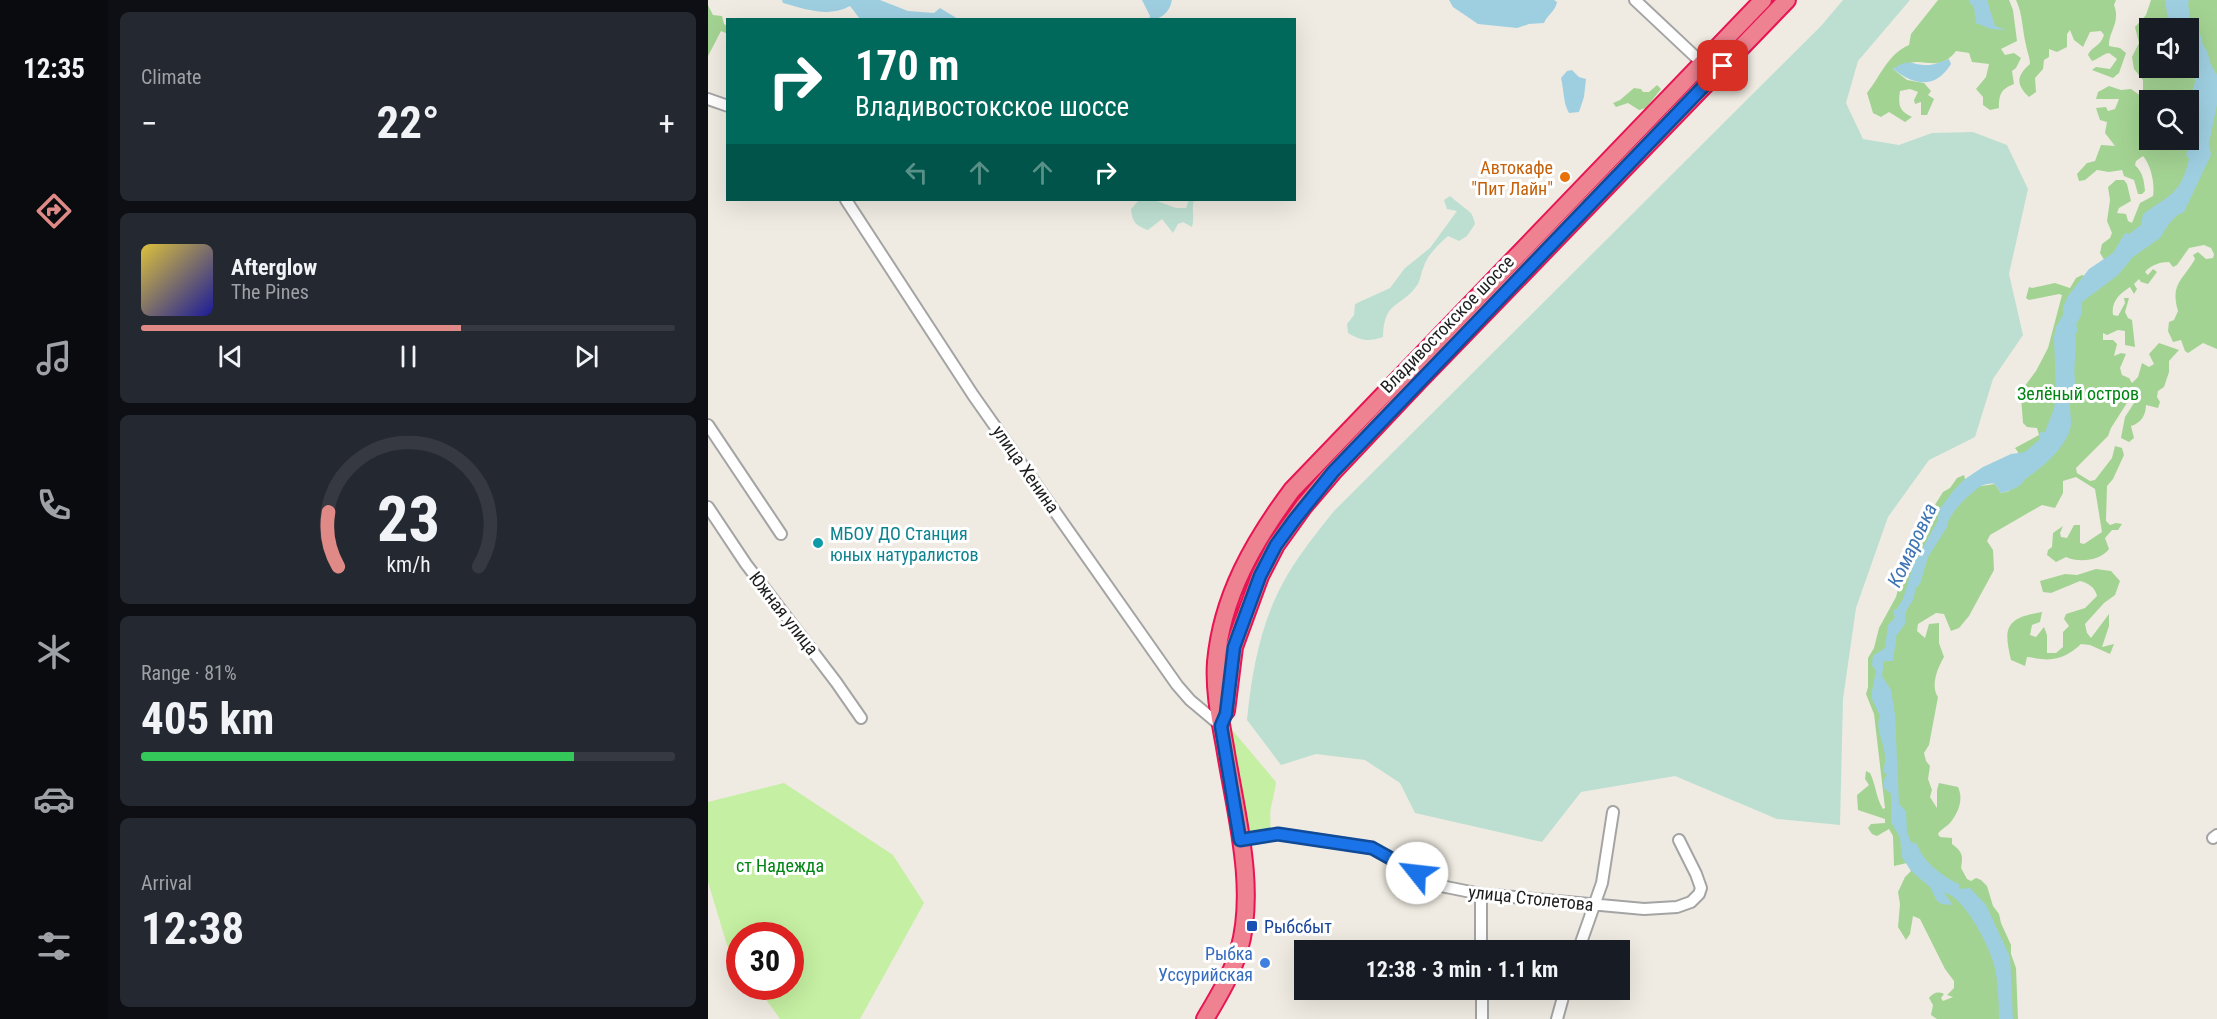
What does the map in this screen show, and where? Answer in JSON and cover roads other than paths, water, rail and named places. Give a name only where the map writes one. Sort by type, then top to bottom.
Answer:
[{"type":"highway","name":"Владивостокское шоссе","points":[[1205,1019],[1229,975],[1239,950],[1244,926],[1244,871],[1217,704],[1216,663],[1222,626],[1232,591],[1266,525],[1292,490],[1763,0]]},
{"type":"highway","name":"Владивостокское шоссе","points":[[1221,726],[1226,714],[1234,647],[1260,576],[1276,545],[1304,506],[1410,390],[1787,0]]},
{"type":"highway","points":[[1309,473],[1311,485],[1322,484]]},
{"type":"street","points":[[1635,0],[1702,63]]},
{"type":"street","points":[[708,99],[726,105]]},
{"type":"street","name":"улица Хенина","points":[[847,201],[973,395],[1177,685],[1190,700],[1221,726]]},
{"type":"street","points":[[708,425],[781,534]]},
{"type":"street","name":"Южная улица","points":[[708,507],[746,564],[861,718]]},
{"type":"street","points":[[1582,940],[1602,883],[1612,812]]},
{"type":"street","name":"улица Столетова","points":[[1240,840],[1278,834],[1372,848],[1436,885],[1481,894],[1653,909],[1677,907],[1691,902],[1699,894],[1701,888],[1696,874],[1679,840]]},
{"type":"street","points":[[1481,894],[1481,940]]},
{"type":"street","points":[[1482,1000],[1482,1019]]},
{"type":"street","points":[[1557,1019],[1562,1000]]},
{"type":"water","points":[[782,0],[880,0],[908,11],[934,13],[940,8],[956,18],[859,18],[850,6],[842,10],[825,12],[783,3]]},
{"type":"water","points":[[1142,0],[1172,0],[1164,14],[1158,18],[1150,18]]},
{"type":"water","points":[[1449,0],[1554,0],[1557,2],[1544,23],[1517,28],[1478,24],[1453,7]]},
{"type":"water","points":[[1970,0],[1987,0],[1995,26],[2006,30],[1991,29],[1976,23],[1974,7],[1969,2]]},
{"type":"water","points":[[2165,0],[2189,0],[2190,18],[2168,18]]},
{"type":"water","points":[[2199,30],[2211,65],[2217,75],[2217,105],[2209,143],[2211,155],[2184,212],[2176,216],[2160,238],[2133,257],[2118,275],[2082,302],[2082,313],[2076,325],[2078,331],[2075,334],[2075,383],[2079,386],[2071,396],[2071,427],[2066,439],[2050,459],[2018,486],[2001,493],[1995,484],[1983,485],[1955,511],[1928,557],[1920,584],[1906,611],[1905,624],[1896,636],[1893,661],[1884,661],[1882,676],[1891,690],[1895,715],[1899,804],[1906,811],[1907,832],[1911,842],[1917,844],[1924,857],[1934,868],[1959,884],[1959,889],[1970,888],[1986,905],[2010,957],[2013,1019],[1999,1019],[1995,968],[1976,924],[1952,896],[1944,893],[1953,905],[1937,901],[1930,887],[1911,871],[1902,857],[1900,837],[1891,822],[1891,794],[1884,788],[1887,775],[1883,771],[1885,755],[1878,722],[1880,716],[1871,697],[1876,671],[1872,665],[1873,656],[1885,648],[1888,625],[1895,618],[1893,610],[1897,609],[1903,599],[1913,566],[1938,520],[1939,510],[1954,490],[1983,467],[2011,454],[2025,452],[2040,439],[2041,432],[2045,432],[2054,409],[2056,393],[2054,337],[2056,327],[2063,315],[2063,307],[2068,296],[2089,269],[2113,253],[2125,233],[2129,234],[2141,225],[2143,214],[2178,187],[2186,171],[2189,159],[2186,155],[2188,150],[2199,150],[2199,90],[2193,90],[2195,78],[2199,78]]},
{"type":"water","points":[[1949,59],[1951,64],[1945,72],[1931,81],[1909,79],[1893,69],[1903,63],[1930,65]]},
{"type":"water","points":[[1572,70],[1579,77],[1586,79],[1579,112],[1569,113],[1561,78],[1567,71]]},
{"type":"place","name":"Автокафе \"Пит Лайн\"","points":[[1565,177]]},
{"type":"place","name":"МБОУ ДО Станция юных натуралистов","points":[[818,543]]},
{"type":"place","name":"Рыбсбыт","points":[[1252,926]]},
{"type":"place","name":"Рыбка Уссурийская","points":[[1265,963]]},
{"type":"park label","name":"Зелёный остров","points":[[2078,393]]},
{"type":"park label","name":"ст Надежда","points":[[780,865]]},
{"type":"water label","name":"Комаровка","points":[[1912,545]]}]
